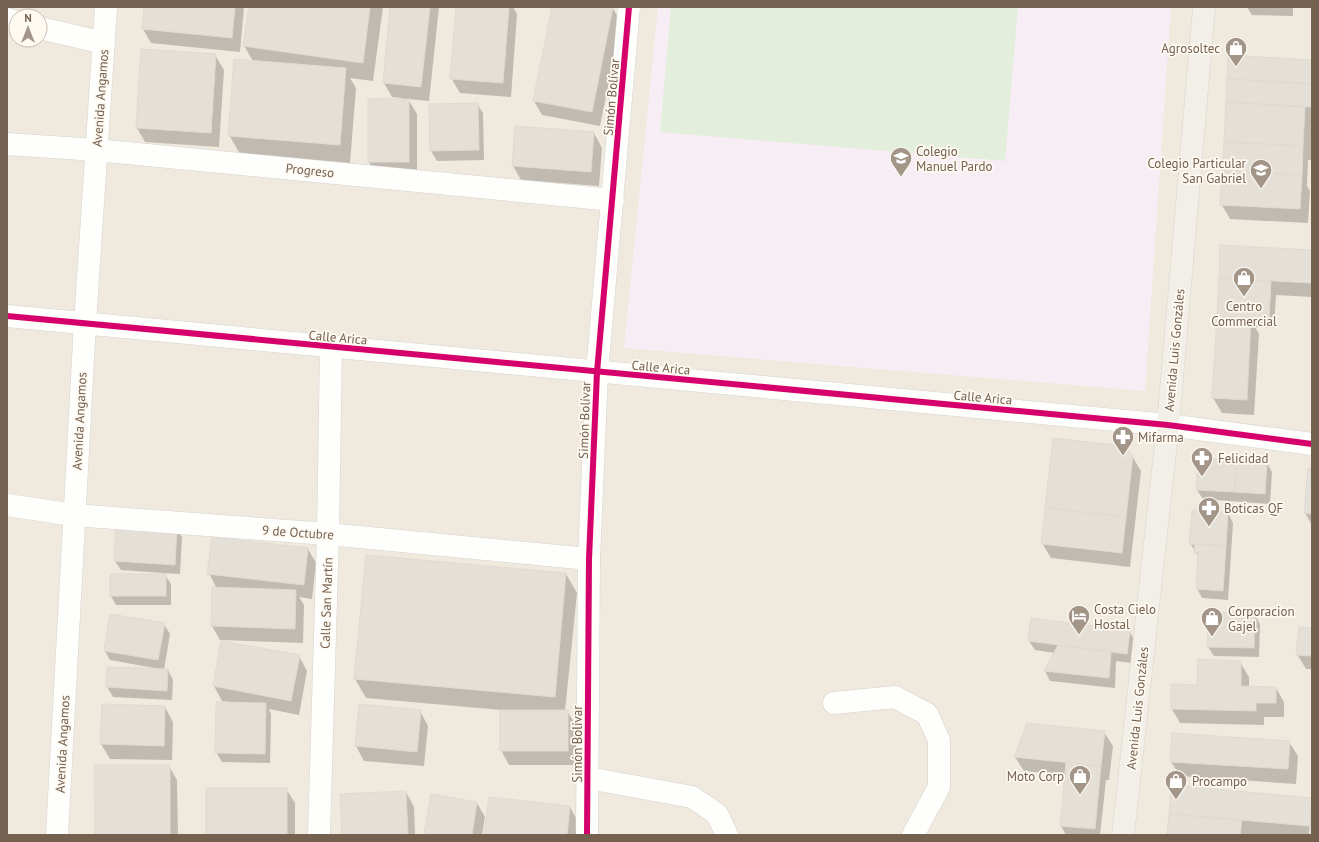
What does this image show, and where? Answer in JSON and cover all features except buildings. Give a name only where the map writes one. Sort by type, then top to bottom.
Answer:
[{"type":"main road","name":"Avenida Luis Gonzáles","points":[[1124,834],[1168,425],[1204,7]]},
{"type":"street","name":"Avenida Angamos","points":[[57,835],[85,323],[106,7]]},
{"type":"street","name":"Simón Bolívar","points":[[587,835],[589,559],[597,372],[630,7]]},
{"type":"street","points":[[48,30],[104,43]]},
{"type":"street","name":"Progreso","points":[[7,144],[96,150],[613,200]]},
{"type":"street","name":"Calle Arica","points":[[7,316],[1168,425],[1312,444]]},
{"type":"street","name":"Calle San Martín","points":[[319,835],[328,534],[331,347]]},
{"type":"street","name":"9 de Octubre","points":[[7,505],[74,515],[328,534],[589,559]]},
{"type":"street","points":[[834,702],[895,697],[927,714],[940,740],[939,787],[913,835]]},
{"type":"street","points":[[588,778],[692,797],[717,814],[727,835]]},
{"type":"shaded area","points":[[7,7],[1312,7],[1312,835],[7,835]]},
{"type":"shaded area","name":"Colegio Manuel Pardo","points":[[658,7],[1171,7],[1145,391],[624,348]]},
{"type":"green space","points":[[671,7],[1018,7],[1005,161],[660,132]]},
{"type":"cycle path","points":[[587,835],[589,559],[597,372],[629,7]]},
{"type":"cycle path","points":[[7,316],[1168,425],[1312,444]]},
{"type":"place","name":"Agrosoltec","points":[[1236,68]]},
{"type":"place","name":"Colegio Manuel Pardo","points":[[901,178]]},
{"type":"place","name":"Colegio Particular San Gabriel","points":[[1261,190]]},
{"type":"place","name":"Centro Commercial","points":[[1244,298]]},
{"type":"place","name":"Mifarma","points":[[1123,456]]},
{"type":"place","name":"Felicidad","points":[[1202,478]]},
{"type":"place","name":"Boticas QF","points":[[1209,528]]},
{"type":"place","name":"Costa Cielo Hostal","points":[[1079,636]]},
{"type":"place","name":"Corporacion Gajel","points":[[1212,638]]},
{"type":"place","name":"Moto Corp","points":[[1080,796]]},
{"type":"place","name":"Procampo","points":[[1176,800]]}]
